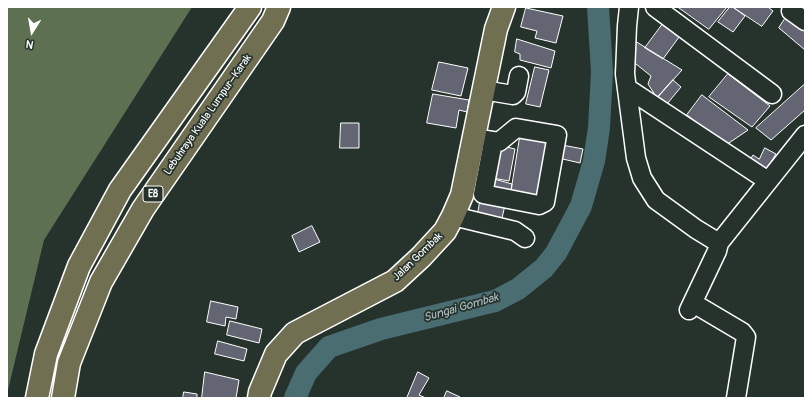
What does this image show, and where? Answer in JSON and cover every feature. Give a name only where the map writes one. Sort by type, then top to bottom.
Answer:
[{"type":"main road","name":"E8","points":[[37,398],[46,354],[80,266],[120,190],[250,7]]},
{"type":"main road","name":"Lebuhraya Kuala Lumpur–Karak","points":[[63,398],[69,363],[101,282],[143,209],[272,21],[279,7]]},
{"type":"main road","name":"Jalan Gombak","points":[[259,398],[260,392],[276,354],[295,333],[395,281],[421,257],[445,231],[462,195],[483,140],[484,90],[496,29],[504,7]]},
{"type":"street","points":[[629,7],[626,31],[625,74],[636,158],[642,178],[656,200],[718,244]]},
{"type":"street","points":[[654,7],[772,94]]},
{"type":"street","points":[[484,90],[513,95],[516,92],[519,76]]},
{"type":"street","points":[[627,88],[768,181]]},
{"type":"street","points":[[516,128],[558,135],[545,202],[539,205],[483,194],[483,140],[499,142],[516,128]]},
{"type":"street","points":[[736,398],[746,337],[742,332],[691,307],[717,250],[718,244],[805,135]]},
{"type":"street","points":[[453,216],[515,231],[525,238]]},
{"type":"green space","points":[[7,7],[192,7],[44,240],[7,394]]},
{"type":"building","points":[[678,7],[727,7],[709,29]]},
{"type":"building","points":[[730,7],[733,7],[745,16],[733,32],[718,22]]},
{"type":"building","points":[[733,7],[768,7],[773,11],[762,26]]},
{"type":"building","points":[[526,8],[563,16],[556,43],[535,38],[537,31],[521,27]]},
{"type":"building","points":[[788,14],[805,28],[805,50],[779,28]]},
{"type":"building","points":[[665,21],[682,33],[663,59],[645,48]]},
{"type":"building","points":[[517,39],[555,51],[551,68],[520,60],[520,54],[515,52]]},
{"type":"building","points":[[635,41],[682,70],[657,98],[648,84],[651,76],[631,60]]},
{"type":"building","points":[[439,62],[468,68],[461,96],[432,90]]},
{"type":"building","points":[[535,67],[549,70],[540,107],[526,104]]},
{"type":"building","points":[[728,74],[770,106],[752,127],[709,97]]},
{"type":"building","points":[[673,80],[681,87],[667,104],[657,98]]},
{"type":"building","points":[[805,84],[805,110],[771,140],[756,128]]},
{"type":"building","points":[[433,94],[469,100],[467,112],[459,110],[456,128],[427,123]]},
{"type":"building","points":[[702,95],[748,130],[726,145],[687,115]]},
{"type":"building","points":[[341,123],[359,123],[359,148],[340,148]]},
{"type":"building","points":[[521,131],[551,136],[539,200],[511,193]]},
{"type":"building","points":[[494,144],[515,149],[509,181],[487,177]]},
{"type":"building","points":[[557,144],[583,149],[580,163],[554,157]]},
{"type":"building","points":[[765,148],[776,154],[766,170],[750,160],[753,155],[759,159]]},
{"type":"building","points":[[487,177],[512,184],[511,193],[485,190]]},
{"type":"building","points":[[481,197],[506,201],[502,218],[478,213]]},
{"type":"building","points":[[312,226],[320,242],[299,252],[292,236]]},
{"type":"building","points":[[211,301],[238,307],[236,319],[226,317],[225,326],[207,322]]},
{"type":"building","points":[[230,321],[262,329],[259,343],[227,335]]},
{"type":"building","points":[[218,341],[247,349],[244,361],[215,354]]},
{"type":"building","points":[[205,372],[239,380],[236,398],[202,398]]},
{"type":"building","points":[[418,372],[429,378],[419,395],[426,398],[407,398]]},
{"type":"building","points":[[447,391],[460,397],[444,398]]},
{"type":"building","points":[[184,392],[197,394],[197,398],[183,398]]},
{"type":"waterway","name":"Sungai Gombak","points":[[295,398],[306,373],[329,347],[381,329],[495,301],[518,289],[544,268],[556,253],[581,206],[594,161],[599,128],[602,72],[598,7]]}]
